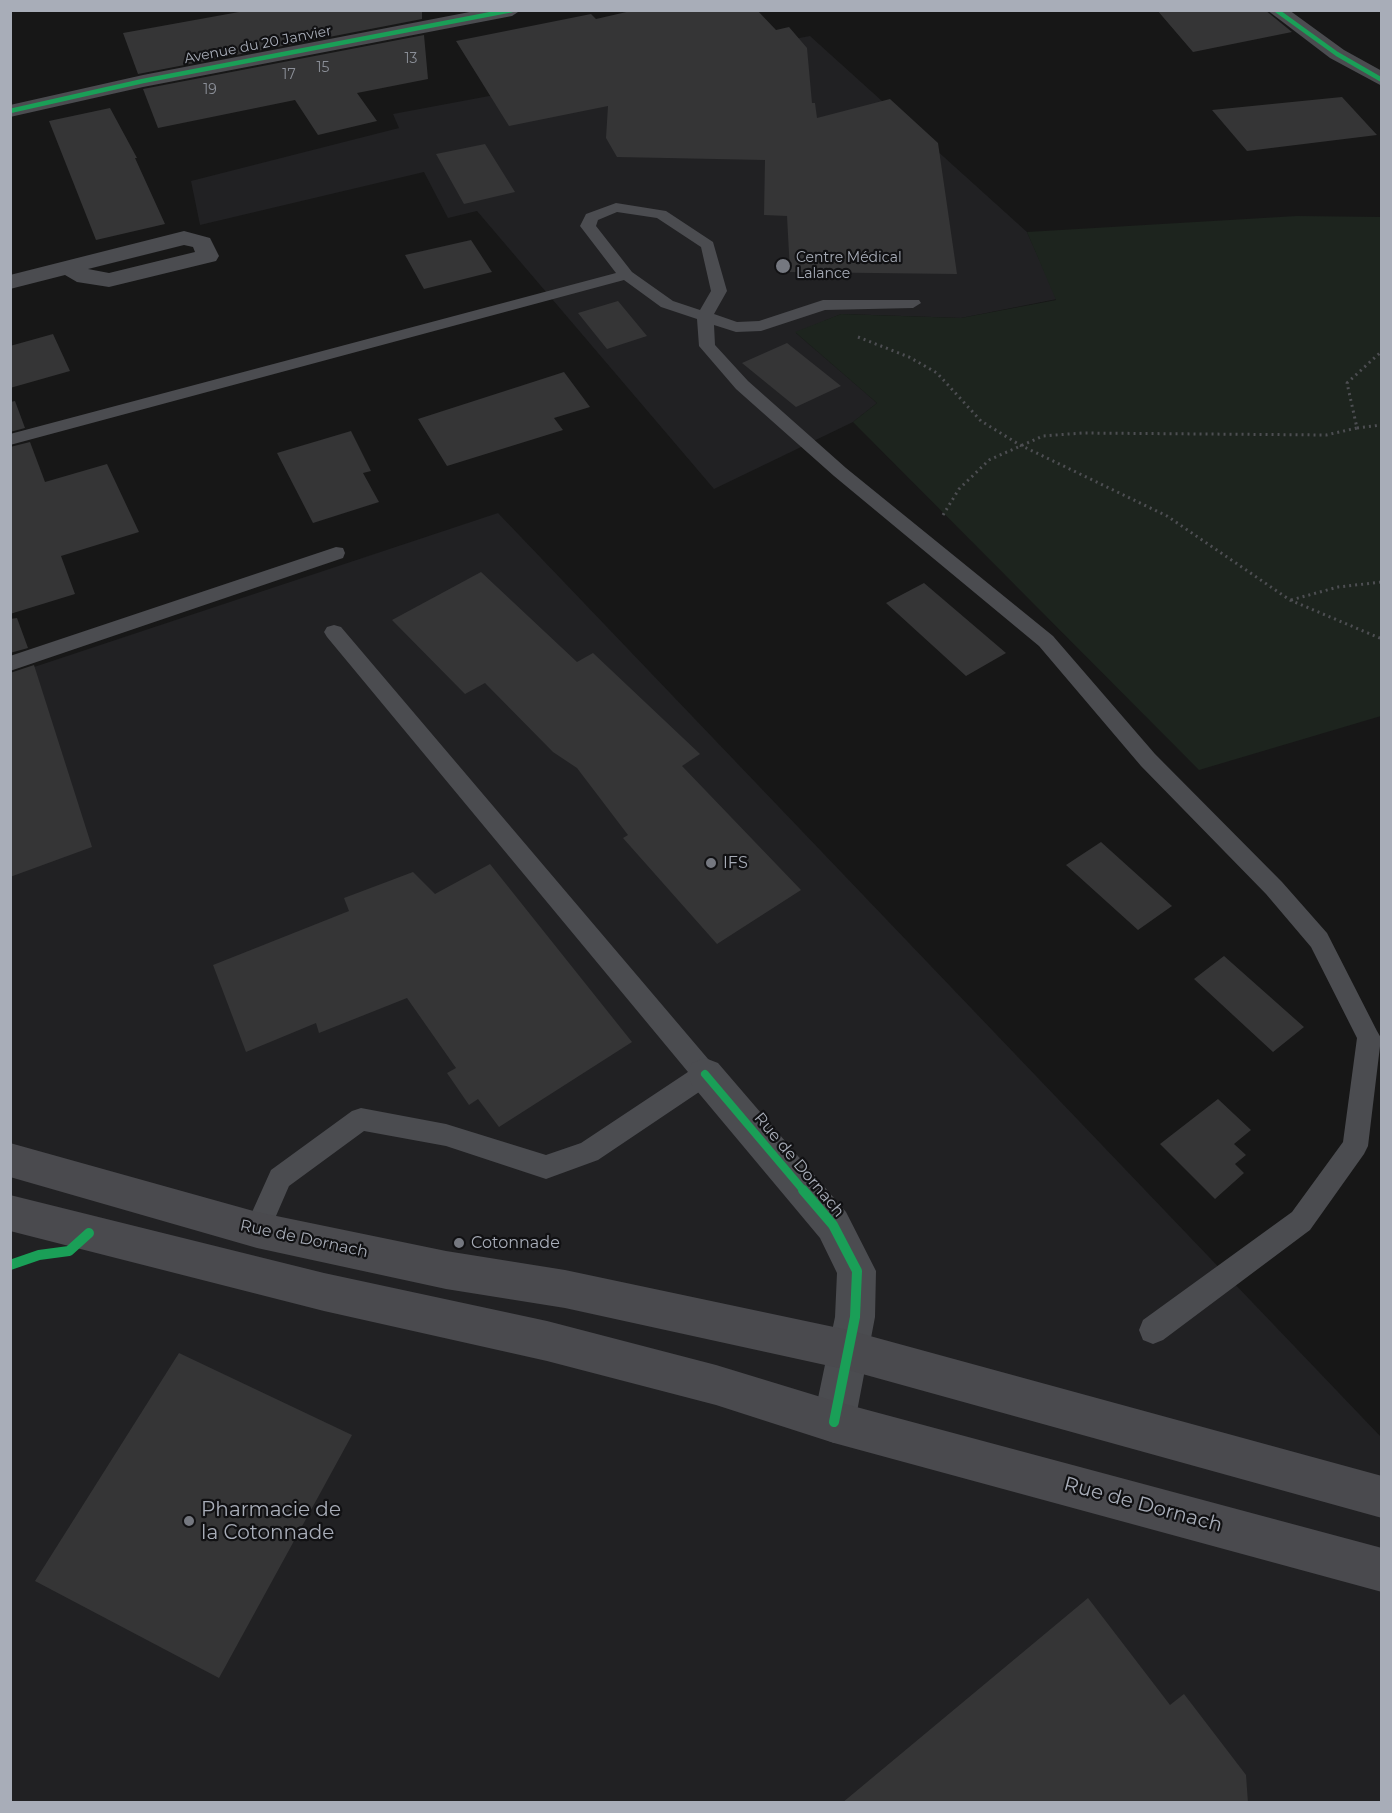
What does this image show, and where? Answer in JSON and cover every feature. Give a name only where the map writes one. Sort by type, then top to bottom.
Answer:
[{"type":"main road","name":"Rue de Dornach","points":[[10,1160],[106,1190],[257,1230],[446,1270],[565,1289],[848,1350],[1382,1497]]},
{"type":"main road","name":"Rue de Dornach","points":[[10,1213],[324,1292],[547,1341],[716,1385],[834,1422],[1382,1570]]},
{"type":"street","name":"Avenue du 20 Janvier","points":[[10,111],[143,81],[512,10]]},
{"type":"street","points":[[1276,10],[1337,54],[1382,80]]},
{"type":"street","points":[[10,282],[69,267],[184,238],[202,243],[208,256],[109,280],[85,277],[69,267]]},
{"type":"street","name":"Rue de Dornach","points":[[705,1074],[833,1225],[857,1271],[855,1317],[834,1422]]},
{"type":"lane","points":[[913,303],[823,305],[760,326],[736,327],[705,316],[667,304],[626,274],[588,226],[591,217],[616,207],[661,214],[708,244],[719,291],[705,316],[707,346],[742,385],[840,472],[1046,641],[1148,760],[1274,888],[1319,940],[1369,1038],[1355,1146],[1301,1221],[1153,1330]]},
{"type":"lane","points":[[10,440],[626,274]]},
{"type":"lane","points":[[10,664],[336,553]]},
{"type":"lane","points":[[257,1230],[280,1178],[361,1119],[446,1135],[546,1167],[589,1152],[705,1074],[334,632]]},
{"type":"path","points":[[798,315],[909,357],[937,373],[981,421],[1020,445],[1167,516],[1290,600],[1382,639]]},
{"type":"path","points":[[1357,428],[1347,383],[1382,351]]},
{"type":"path","points":[[915,532],[944,514],[959,489],[989,460],[1044,436],[1082,433],[1326,435],[1382,425]]},
{"type":"path","points":[[1290,600],[1338,587],[1382,582]]},
{"type":"shaded area","name":"Centre Médical Lalance","points":[[810,36],[1027,232],[1057,299],[961,318],[841,314],[796,333],[877,403],[853,422],[714,489],[477,211],[448,218],[424,172],[200,225],[191,181],[399,128],[393,114]]},
{"type":"shaded area","points":[[1297,216],[1381,217],[1381,716],[1199,770],[853,422],[877,403],[795,332],[841,314],[961,318],[1056,300],[1027,232]]},
{"type":"shaded area","points":[[498,513],[1381,1437],[1381,1802],[11,1802],[10,675]]},
{"type":"building","points":[[250,10],[422,10],[422,19],[138,74],[123,33]]},
{"type":"building","points":[[635,10],[757,10],[776,30],[789,27],[807,48],[812,103],[815,103],[817,118],[890,99],[938,143],[957,274],[790,272],[787,216],[764,215],[765,160],[617,157],[606,138],[608,106],[509,126],[456,41],[591,14],[596,19]]},
{"type":"building","points":[[1157,10],[1265,10],[1292,32],[1193,52]]},
{"type":"building","points":[[424,35],[428,79],[357,93],[377,121],[318,135],[295,100],[158,128],[143,89]]},
{"type":"building","points":[[1342,97],[1377,135],[1247,151],[1212,110]]},
{"type":"building","points":[[110,108],[137,158],[135,158],[165,224],[96,240],[49,121]]},
{"type":"building","points":[[485,144],[515,192],[464,204],[436,154]]},
{"type":"building","points":[[471,240],[492,272],[424,289],[405,255]]},
{"type":"building","points":[[618,301],[647,336],[607,349],[578,313]]},
{"type":"building","points":[[53,334],[70,371],[10,388],[10,346]]},
{"type":"building","points":[[787,343],[841,386],[796,407],[742,363]]},
{"type":"building","points":[[564,372],[590,407],[554,418],[563,430],[447,466],[418,419]]},
{"type":"building","points":[[15,401],[25,428],[10,432],[10,402]]},
{"type":"building","points":[[351,431],[371,471],[363,473],[379,502],[313,523],[277,453]]},
{"type":"building","points":[[30,442],[45,482],[107,464],[139,532],[61,556],[75,594],[10,614],[10,447]]},
{"type":"building","points":[[481,572],[577,662],[593,653],[700,754],[682,766],[801,890],[717,944],[623,838],[628,835],[577,768],[553,752],[485,683],[465,694],[392,620]]},
{"type":"building","points":[[924,583],[1006,653],[966,676],[886,603]]},
{"type":"building","points":[[17,618],[28,648],[10,653],[10,619]]},
{"type":"building","points":[[34,665],[92,847],[10,877],[10,673]]},
{"type":"building","points":[[1101,842],[1172,906],[1138,930],[1066,865]]},
{"type":"building","points":[[490,864],[632,1042],[499,1127],[478,1099],[469,1105],[447,1073],[456,1068],[407,998],[319,1033],[316,1023],[246,1052],[213,965],[349,911],[344,898],[413,872],[435,894]]},
{"type":"building","points":[[1224,956],[1304,1027],[1273,1052],[1194,979]]},
{"type":"building","points":[[1218,1099],[1251,1130],[1234,1144],[1246,1155],[1235,1164],[1244,1173],[1215,1199],[1160,1144]]},
{"type":"building","name":"Pharmacie de la Cotonnade","points":[[179,1353],[352,1435],[219,1678],[35,1581]]},
{"type":"building","points":[[1088,1598],[1170,1705],[1184,1694],[1246,1775],[1248,1803],[842,1803]]},
{"type":"cycle path","points":[[10,111],[143,81],[512,10]]},
{"type":"cycle path","points":[[1276,10],[1337,54],[1382,80]]},
{"type":"cycle path","points":[[705,1074],[833,1225],[857,1271],[855,1317],[834,1422]]},
{"type":"cycle path","points":[[10,1265],[39,1255],[69,1251],[89,1233]]},
{"type":"place","name":"Centre Médical Lalance","points":[[783,266]]},
{"type":"place","name":"IFS","points":[[711,863]]},
{"type":"place","name":"Cotonnade","points":[[459,1243]]},
{"type":"place","name":"Pharmacie de la Cotonnade","points":[[189,1521]]}]
